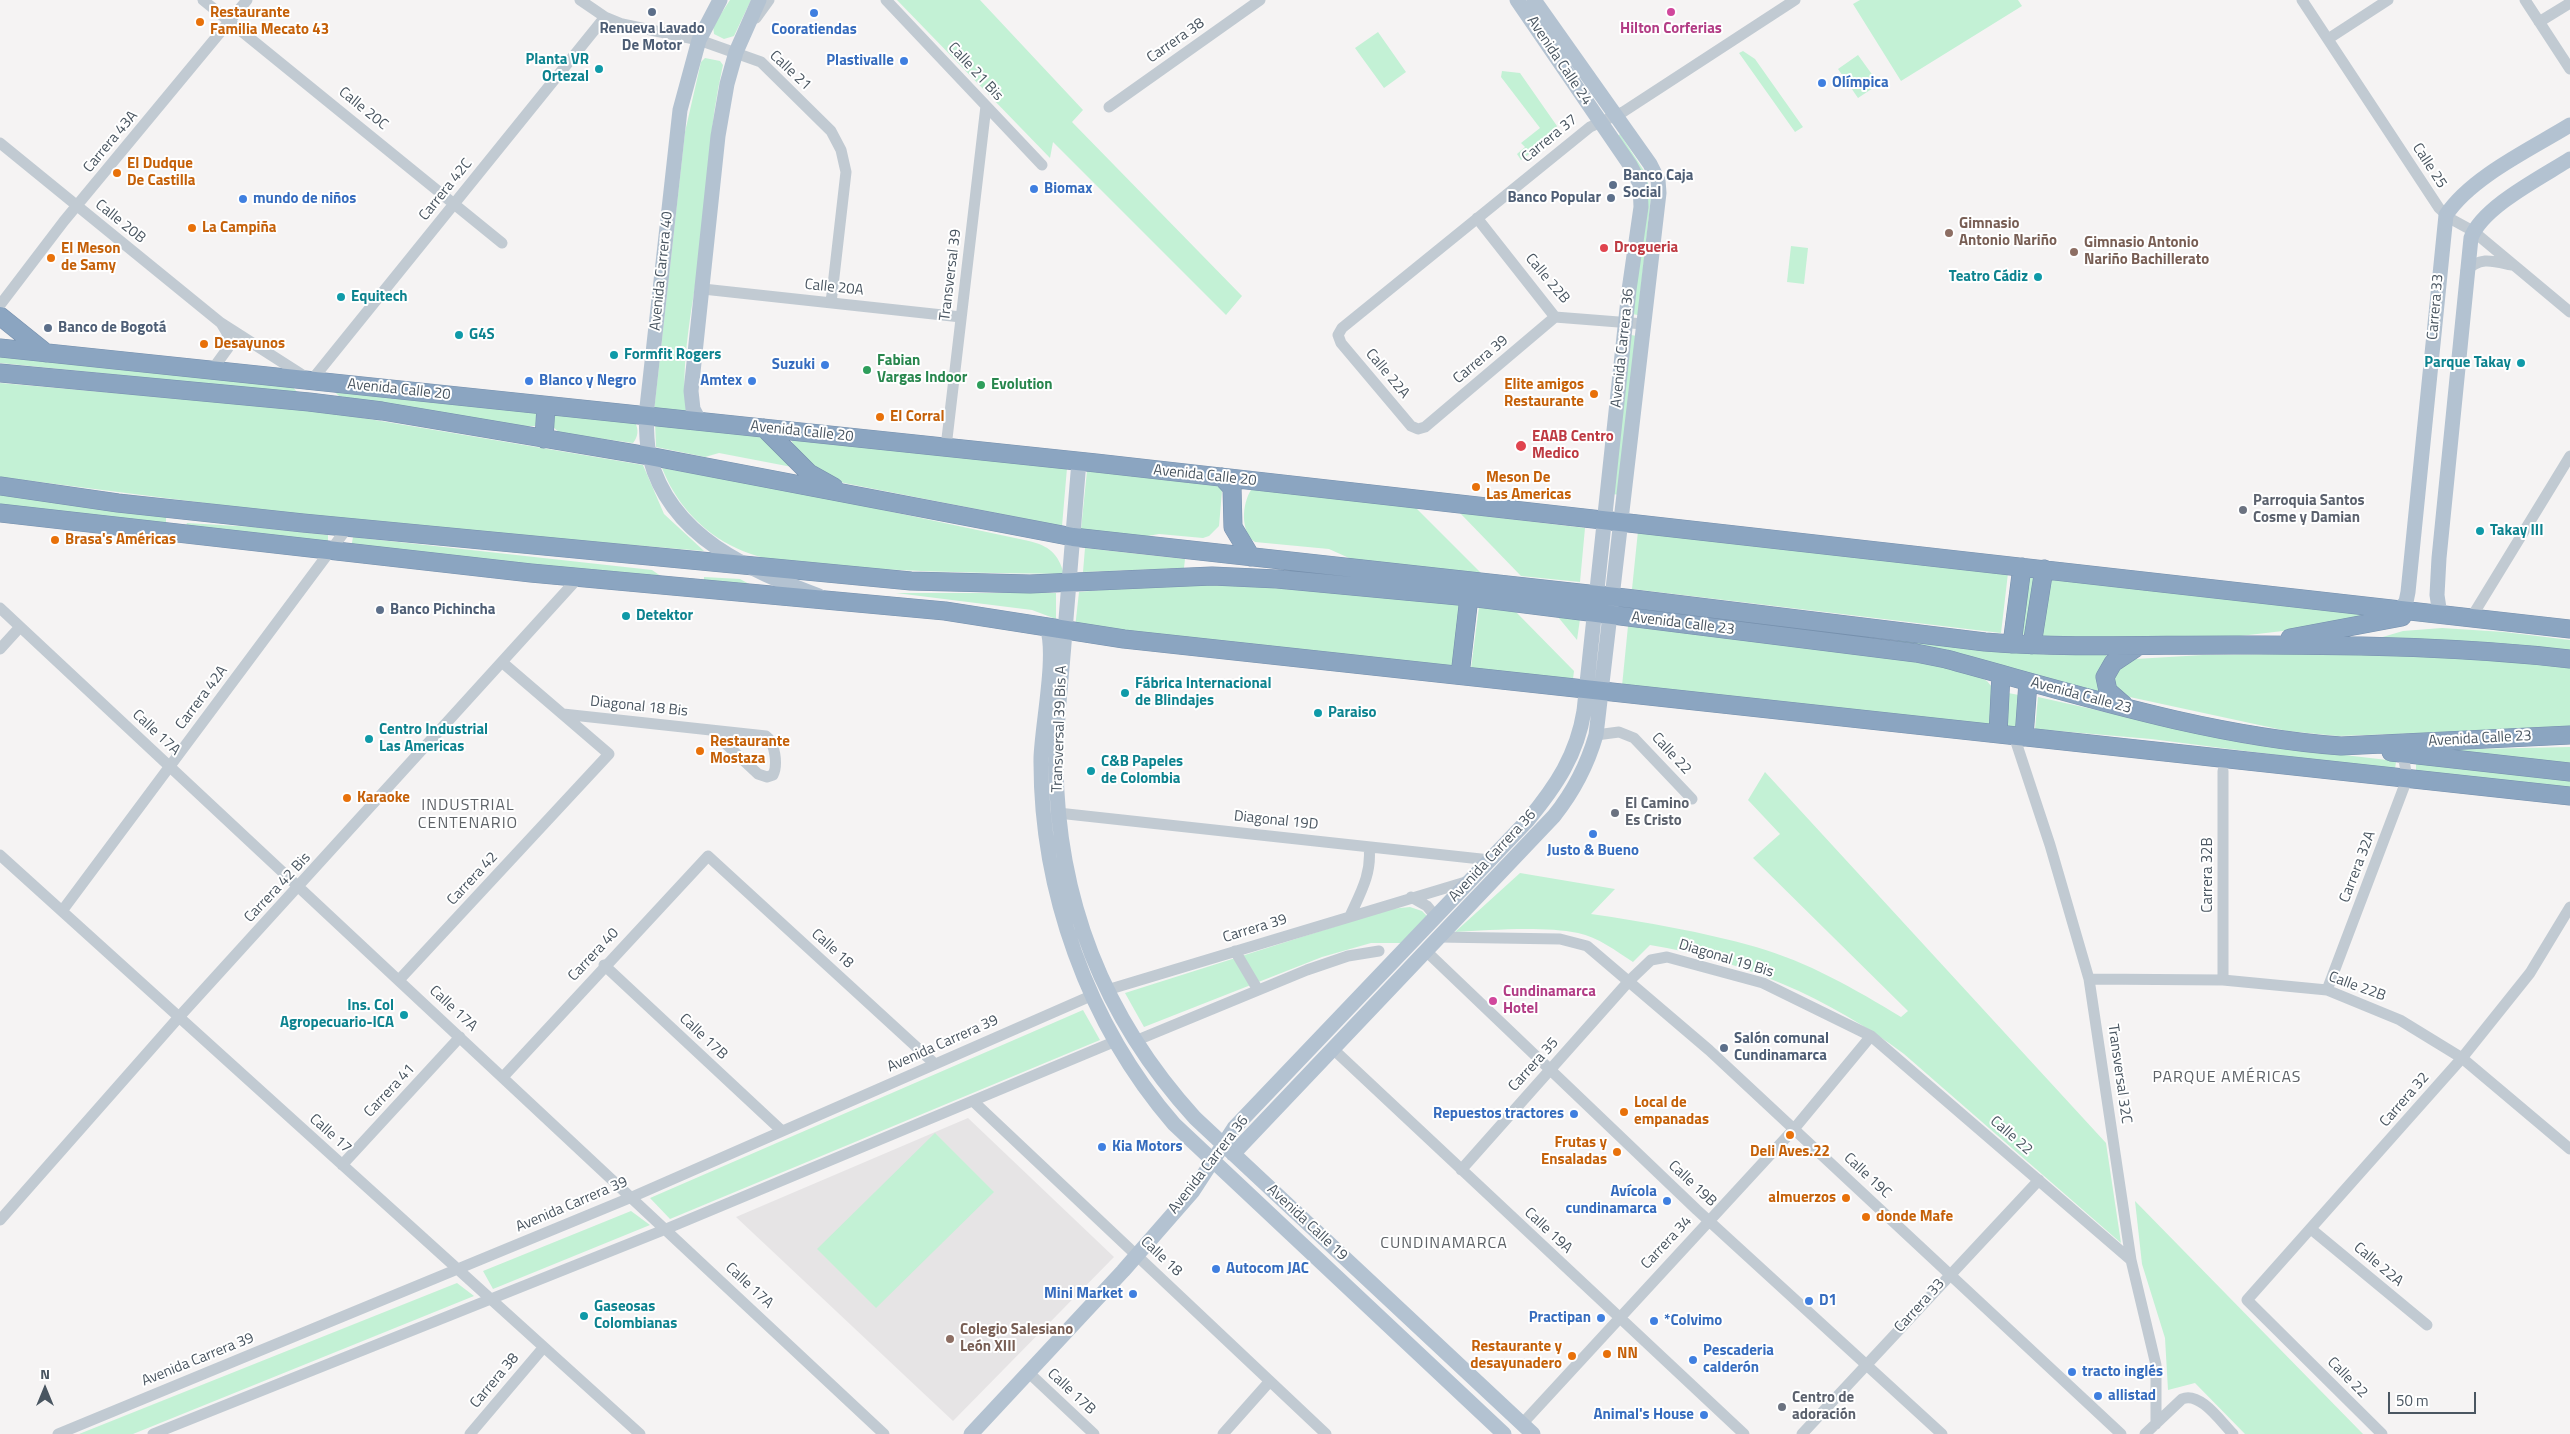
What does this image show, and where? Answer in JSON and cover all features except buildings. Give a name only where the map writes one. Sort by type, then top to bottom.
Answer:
[{"type":"highway","points":[[0,316],[47,353]]},
{"type":"highway","name":"Avenida Calle 20","points":[[0,348],[1079,461],[1613,522]]},
{"type":"highway","name":"Avenida Calle 20","points":[[0,373],[308,402],[382,412],[649,456],[1073,537],[1251,557],[1604,605]]},
{"type":"highway","points":[[544,439],[546,406]]},
{"type":"highway","points":[[764,428],[809,473],[847,494]]},
{"type":"highway","points":[[1222,478],[1232,488],[1232,524],[1234,532],[1251,557]]},
{"type":"highway","points":[[0,486],[196,512],[911,581],[988,584],[1212,576],[1277,579],[1469,597],[1604,605]]},
{"type":"highway","points":[[173,532],[196,512]]},
{"type":"highway","points":[[0,513],[579,578],[966,614],[1134,640],[2570,796]]},
{"type":"highway","points":[[1613,522],[2570,629]]},
{"type":"highway","points":[[661,557],[680,587]]},
{"type":"highway","points":[[2012,644],[2022,567]]},
{"type":"highway","points":[[2032,645],[2044,569]]},
{"type":"highway","points":[[831,601],[911,581]]},
{"type":"highway","points":[[1460,675],[1469,597]]},
{"type":"highway","name":"Avenida Calle 23","points":[[1604,605],[2012,644],[2138,647],[2256,645],[2467,649],[2570,659]]},
{"type":"highway","name":"Avenida Calle 23","points":[[1604,605],[1946,659],[2133,710],[2223,730],[2305,743],[2341,746],[2570,735]]},
{"type":"highway","points":[[2256,645],[2381,620],[2440,615]]},
{"type":"highway","points":[[2133,710],[2112,696],[2108,691],[2105,677],[2112,663],[2138,647]]},
{"type":"highway","points":[[2001,674],[2012,735]]},
{"type":"highway","points":[[2012,735],[2028,682]]},
{"type":"highway","points":[[2341,746],[2570,772]]},
{"type":"main road","name":"Avenida Carrera 40","points":[[720,0],[699,40],[684,94],[676,133],[646,416],[649,456],[662,489],[688,526],[707,543],[748,566],[831,601]]},
{"type":"main road","points":[[700,422],[693,409],[690,392],[703,289],[718,136],[727,84],[739,46],[759,0]]},
{"type":"main road","name":"Avenida Calle 24","points":[[1517,0],[1600,122]]},
{"type":"main road","name":"Avenida Calle 24","points":[[1534,0],[1615,116]]},
{"type":"main road","name":"Avenida Carrera 36","points":[[971,1434],[1193,1191],[1213,1160],[1333,1049],[1426,951],[1566,800],[1585,768],[1596,735],[1594,689],[1613,522],[1644,324],[1658,208],[1658,180],[1650,164],[1615,116]]},
{"type":"main road","name":"Avenida Carrera 36","points":[[1600,122],[1636,174],[1641,194],[1625,323],[1613,522]]},
{"type":"main road","points":[[2446,215],[2454,203],[2475,184],[2570,125]]},
{"type":"main road","points":[[2473,231],[2504,202],[2570,159]]},
{"type":"main road","name":"Carrera 33","points":[[2399,610],[2407,598],[2446,215]]},
{"type":"main road","name":"Carrera 33","points":[[2440,615],[2437,605],[2439,558],[2466,277],[2473,231]]},
{"type":"main road","points":[[2439,282],[2466,277]]},
{"type":"main road","name":"Transversal 39 Bis A","points":[[1079,461],[1057,743],[1058,813],[1064,862],[1070,891],[1090,953],[1100,992]]},
{"type":"main road","points":[[2412,555],[2439,558]]},
{"type":"main road","name":"Transversal 39 Bis A","points":[[1046,627],[1051,647],[1041,758],[1048,856],[1063,917],[1100,992]]},
{"type":"main road","name":"Avenida Carrera 36","points":[[1228,1148],[1431,922],[1528,820],[1564,773],[1594,689]]},
{"type":"main road","points":[[1431,922],[1438,937]]},
{"type":"main road","name":"Avenida Calle 19","points":[[1100,992],[1185,1107],[1528,1429]]},
{"type":"main road","name":"Avenida Calle 19","points":[[1100,992],[1116,1041],[1165,1113],[1504,1434]]},
{"type":"street","name":"Calle 20C","points":[[203,0],[502,243]]},
{"type":"street","name":"Carrera 43A","points":[[0,305],[77,206],[248,0]]},
{"type":"street","name":"Calle 21","points":[[580,0],[605,17],[641,28],[739,46],[761,62],[831,132],[842,150],[846,172],[831,303]]},
{"type":"street","points":[[739,46],[769,0]]},
{"type":"street","name":"Calle 21 Bis","points":[[886,0],[1042,165]]},
{"type":"street","name":"Carrera 38","points":[[1109,107],[1260,0]]},
{"type":"street","name":"Carrera 37","points":[[1342,328],[1590,127],[1615,116],[1795,0]]},
{"type":"street","name":"Calle 25","points":[[2302,0],[2446,215],[2473,231],[2570,312]]},
{"type":"street","points":[[2328,39],[2388,0]]},
{"type":"street","points":[[2525,0],[2570,69]]},
{"type":"street","points":[[2539,22],[2570,3]]},
{"type":"street","name":"Carrera 42C","points":[[310,381],[605,17]]},
{"type":"street","name":"Transversal 39","points":[[946,447],[986,106]]},
{"type":"street","name":"Calle 20B","points":[[0,143],[222,323],[310,381]]},
{"type":"street","name":"Calle 22B","points":[[1478,218],[1555,316],[1644,324]]},
{"type":"street","points":[[2466,277],[2472,264],[2484,260],[2515,266]]},
{"type":"street","name":"Calle 20A","points":[[703,289],[961,317]]},
{"type":"street","name":"Carrera 39","points":[[1425,427],[1555,316]]},
{"type":"street","points":[[212,370],[228,348],[229,341],[222,323]]},
{"type":"street","name":"Calle 22A","points":[[1342,328],[1338,335],[1341,343],[1411,426],[1418,429],[1425,427]]},
{"type":"street","points":[[308,402],[310,381]]},
{"type":"street","points":[[2471,618],[2568,463]]},
{"type":"street","name":"Carrera 42A","points":[[62,911],[348,527]]},
{"type":"street","name":"Carrera 42 Bis","points":[[0,1220],[179,1017],[579,578]]},
{"type":"street","name":"Calle 17A","points":[[0,608],[884,1434]]},
{"type":"street","points":[[0,648],[20,626]]},
{"type":"street","points":[[503,662],[563,714]]},
{"type":"street","name":"Diagonal 18 Bis","points":[[563,714],[711,730],[766,736],[771,739],[775,771],[767,777],[758,774],[711,730]]},
{"type":"street","name":"Carrera 42","points":[[399,980],[609,754],[563,714]]},
{"type":"street","name":"Calle 22","points":[[1596,735],[1619,732],[1634,738],[1692,799]]},
{"type":"street","name":"Transversal 32C","points":[[2012,735],[2050,845],[2089,979],[2131,1260],[2156,1365],[2156,1424]]},
{"type":"street","name":"Carrera 32A","points":[[2327,990],[2407,779],[2403,753]]},
{"type":"street","name":"Carrera 32B","points":[[2223,770],[2223,980]]},
{"type":"street","name":"Diagonal 19D","points":[[1058,813],[1490,860]]},
{"type":"street","points":[[1350,916],[1368,876],[1369,847]]},
{"type":"street","name":"Calle 17","points":[[0,855],[640,1434]]},
{"type":"street","name":"Carrera 40","points":[[503,1077],[604,965],[708,856]]},
{"type":"street","name":"Calle 18","points":[[708,856],[935,1064]]},
{"type":"street","name":"Carrera 39","points":[[1100,992],[1471,880]]},
{"type":"street","points":[[1412,897],[1427,906],[1431,922]]},
{"type":"street","name":"Carrera 32","points":[[2248,1300],[2462,1058],[2530,973],[2570,908]]},
{"type":"street","name":"Calle 19C","points":[[1438,937],[1560,939],[1587,946],[1709,1050],[2121,1434]]},
{"type":"street","points":[[1235,951],[1258,990]]},
{"type":"street","points":[[1135,1041],[1258,990],[1348,956],[1379,951]]},
{"type":"street","name":"Calle 19B","points":[[1426,951],[1709,1221],[1942,1434]]},
{"type":"street","name":"Diagonal 19 Bis","points":[[1651,960],[1667,957],[1763,983],[1871,1036]]},
{"type":"street","name":"Carrera 35","points":[[1461,1170],[1629,980],[1651,960]]},
{"type":"street","name":"Calle 17B","points":[[604,965],[782,1131]]},
{"type":"street","name":"Calle 22B","points":[[2089,979],[2223,980],[2327,990],[2400,1020],[2462,1058],[2570,1149]]},
{"type":"street","name":"Avenida Carrera 39","points":[[58,1434],[632,1197],[1100,992]]},
{"type":"street","name":"Calle 22","points":[[1871,1036],[2131,1260]]},
{"type":"street","name":"Carrera 34","points":[[1528,1429],[1619,1317],[1794,1129],[1871,1036]]},
{"type":"street","name":"Carrera 41","points":[[342,1165],[460,1037]]},
{"type":"street","points":[[152,1434],[666,1229],[974,1102],[1116,1041]]},
{"type":"street","name":"Calle 19A","points":[[1333,1049],[1744,1434]]},
{"type":"street","name":"Calle 18","points":[[974,1102],[1326,1434]]},
{"type":"street","name":"Carrera 33","points":[[1802,1434],[1950,1273],[2039,1180]]},
{"type":"street","name":"Calle 22A","points":[[2310,1229],[2426,1325]]},
{"type":"street","name":"Calle 22","points":[[2248,1300],[2382,1434]]},
{"type":"street","name":"Carrera 38","points":[[470,1434],[543,1348]]},
{"type":"street","name":"Calle 17B","points":[[1028,1372],[1094,1434]]},
{"type":"street","points":[[1222,1434],[1270,1381]]},
{"type":"street","points":[[2145,1434],[2182,1399],[2193,1397],[2233,1434]]},
{"type":"shaded area","name":"Colegio Salesiano León XIII","points":[[968,1118],[1114,1257],[953,1421],[736,1217]]},
{"type":"green space","points":[[730,0],[751,0],[734,36],[724,39],[714,34],[713,26]]},
{"type":"green space","points":[[897,0],[980,0],[1083,110],[1072,122],[1242,296],[1226,315],[1053,142],[1050,158]]},
{"type":"green space","points":[[1860,0],[2018,0],[2022,6],[1901,81],[1853,4]]},
{"type":"green space","points":[[1378,32],[1406,72],[1384,88],[1355,48]]},
{"type":"green space","points":[[1743,51],[1755,59],[1803,127],[1795,132],[1739,53]]},
{"type":"green space","points":[[1858,55],[1879,84],[1858,98],[1838,69]]},
{"type":"green space","points":[[705,58],[720,61],[723,65],[711,133],[701,248],[688,333],[685,379],[689,414],[654,411],[685,132],[701,62]]},
{"type":"green space","points":[[1502,71],[1520,73],[1557,126],[1547,141],[1521,160],[1517,154],[1525,147],[1521,143],[1540,128],[1501,77]]},
{"type":"green space","points":[[1620,134],[1646,174],[1651,197],[1638,315],[1632,314],[1645,212],[1617,137]]},
{"type":"green space","points":[[1791,246],[1808,248],[1804,284],[1787,282]]},
{"type":"green space","points":[[1631,335],[1637,336],[1619,495],[1613,494]]},
{"type":"green space","points":[[0,353],[290,384],[298,393],[0,363]]},
{"type":"green space","points":[[0,383],[321,411],[643,465],[664,514],[704,551],[451,530],[252,509],[0,477]]},
{"type":"green space","points":[[333,390],[530,410],[540,414],[535,426],[524,426],[339,396]]},
{"type":"green space","points":[[555,413],[635,422],[637,436],[633,443],[560,433],[553,427]]},
{"type":"green space","points":[[655,421],[758,436],[767,440],[792,467],[719,453],[705,457],[656,447]]},
{"type":"green space","points":[[789,436],[1067,468],[1062,526],[844,483],[811,466],[799,453]]},
{"type":"green space","points":[[662,468],[808,494],[1029,541],[1042,545],[1052,551],[1059,561],[1064,574],[872,569],[771,560],[730,545],[698,522],[674,492]]},
{"type":"green space","points":[[1087,471],[1220,486],[1222,491],[1219,526],[1209,536],[1203,538],[1159,534],[1142,537],[1081,529]]},
{"type":"green space","points":[[1259,489],[1414,506],[1482,574],[1358,562],[1329,549],[1255,542],[1247,532],[1244,510],[1251,490]]},
{"type":"green space","points":[[0,494],[166,517],[166,527],[0,508]]},
{"type":"green space","points":[[1460,513],[1585,528],[1580,582],[1521,576]]},
{"type":"green space","points":[[187,523],[254,527],[328,535],[328,545],[184,530]]},
{"type":"green space","points":[[1638,531],[2008,573],[2001,633],[1632,589]]},
{"type":"green space","points":[[353,537],[652,570],[671,583],[351,548]]},
{"type":"green space","points":[[1085,548],[1185,559],[1184,568],[1083,572]]},
{"type":"green space","points":[[2051,576],[2364,615],[2300,629],[2240,636],[2042,639]]},
{"type":"green space","points":[[704,577],[740,579],[760,590],[704,586]]},
{"type":"green space","points":[[2029,577],[2035,578],[2027,635],[2021,634]]},
{"type":"green space","points":[[1205,585],[1262,587],[1460,604],[1453,666],[1075,628],[1079,592],[1146,586]]},
{"type":"green space","points":[[896,593],[1056,593],[1056,619],[1032,610]]},
{"type":"green space","points":[[1479,607],[1516,612],[1574,671],[1573,679],[1471,668]]},
{"type":"green space","points":[[1558,617],[1580,619],[1577,640]]},
{"type":"green space","points":[[1628,626],[1914,660],[1976,675],[1987,681],[1992,687],[1993,725],[1622,686]]},
{"type":"green space","points":[[2442,628],[2504,632],[2570,640],[2570,652],[2461,641],[2369,641],[2403,631]]},
{"type":"green space","points":[[1899,638],[2033,654],[2107,655],[2098,673],[2105,696],[1977,660],[1898,643]]},
{"type":"green space","points":[[2364,653],[2528,662],[2570,668],[2570,728],[2338,736],[2287,731],[2125,696],[2117,691],[2112,670],[2120,662],[2135,659],[2203,655]]},
{"type":"green space","points":[[2008,693],[2019,695],[2017,728],[2006,727]]},
{"type":"green space","points":[[2038,697],[2249,744],[2396,761],[2395,770],[2151,739],[2035,729]]},
{"type":"green space","points":[[2570,747],[2570,763],[2426,750]]},
{"type":"green space","points":[[2416,763],[2570,778],[2570,790],[2416,773]]},
{"type":"green space","points":[[1765,772],[2106,1143],[2121,1243],[1904,1054],[1846,1016],[1783,984],[1717,960],[1684,951],[1650,945],[1633,962],[1600,941],[1578,933],[1533,929],[1455,932],[1520,873],[1615,889],[1591,914],[1695,932],[1775,953],[1831,977],[1901,1017],[1908,1011],[1753,858],[1780,834],[1748,800]]},
{"type":"green space","points":[[1410,907],[1422,911],[1428,917],[1405,943],[1371,943],[1322,957],[1144,1027],[1125,993],[1390,909]]},
{"type":"green space","points":[[1083,1010],[1100,1040],[670,1219],[650,1198]]},
{"type":"green space","points":[[935,1133],[994,1192],[876,1308],[817,1249]]},
{"type":"green space","points":[[2135,1201],[2363,1434],[2245,1434],[2195,1383],[2168,1390],[2165,1338],[2142,1264]]},
{"type":"green space","points":[[631,1211],[650,1225],[493,1289],[483,1271]]},
{"type":"green space","points":[[457,1283],[474,1296],[133,1434],[79,1434]]},
{"type":"place","name":"Renueva Lavado De Motor","points":[[652,12]]},
{"type":"place","name":"Hilton Corferias","points":[[1671,12]]},
{"type":"place","name":"Cooratiendas","points":[[814,13]]},
{"type":"place","name":"Restaurante Familia Mecato 43","points":[[200,22]]},
{"type":"place","name":"Plastivalle","points":[[904,61]]},
{"type":"place","name":"Planta VR Ortezal","points":[[599,69]]},
{"type":"place","name":"Olímpica","points":[[1822,83]]},
{"type":"place","name":"El Dudque De Castilla","points":[[117,173]]},
{"type":"place","name":"Banco Caja Social","points":[[1613,185]]},
{"type":"place","name":"Biomax","points":[[1034,189]]},
{"type":"place","name":"Banco Popular","points":[[1611,198]]},
{"type":"place","name":"mundo de niños","points":[[243,199]]},
{"type":"place","name":"La Campiña","points":[[192,228]]},
{"type":"place","name":"Gimnasio Antonio Nariño","points":[[1949,233]]},
{"type":"place","name":"Drogueria","points":[[1604,248]]},
{"type":"place","name":"Gimnasio Antonio Nariño Bachillerato","points":[[2074,252]]},
{"type":"place","name":"El Meson de Samy","points":[[51,258]]},
{"type":"place","name":"Teatro Cádiz","points":[[2038,277]]},
{"type":"place","name":"Equitech","points":[[341,297]]},
{"type":"place","name":"Banco de Bogotá","points":[[48,328]]},
{"type":"place","name":"G4S","points":[[459,335]]},
{"type":"place","name":"Desayunos","points":[[204,344]]},
{"type":"place","name":"Formfit Rogers","points":[[614,355]]},
{"type":"place","name":"Parque Takay","points":[[2521,363]]},
{"type":"place","name":"Suzuki","points":[[825,365]]},
{"type":"place","name":"Fabian Vargas Indoor","points":[[867,370]]},
{"type":"place","name":"Blanco y Negro","points":[[529,381]]},
{"type":"place","name":"Amtex","points":[[752,381]]},
{"type":"place","name":"Evolution","points":[[981,385]]},
{"type":"place","name":"Elite amigos Restaurante","points":[[1594,394]]},
{"type":"place","name":"El Corral","points":[[880,417]]},
{"type":"place","name":"EAAB Centro Medico","points":[[1521,446]]},
{"type":"place","name":"Meson De Las Americas","points":[[1476,487]]},
{"type":"place","name":"Parroquia Santos Cosme y Damian","points":[[2243,510]]},
{"type":"place","name":"Takay III","points":[[2480,531]]},
{"type":"place","name":"Brasa's Américas","points":[[55,540]]},
{"type":"place","name":"Banco Pichincha","points":[[380,610]]},
{"type":"place","name":"Detektor","points":[[626,616]]},
{"type":"place","name":"Fábrica Internacional de Blindajes","points":[[1125,693]]},
{"type":"place","name":"Paraiso","points":[[1318,713]]},
{"type":"place","name":"Centro Industrial Las Americas","points":[[369,739]]},
{"type":"place","name":"Restaurante Mostaza","points":[[700,751]]},
{"type":"place","name":"C&B Papeles de Colombia","points":[[1091,771]]},
{"type":"place","name":"Karaoke","points":[[347,798]]},
{"type":"place","name":"El Camino Es Cristo","points":[[1615,813]]},
{"type":"place","name":"Justo & Bueno","points":[[1593,834]]},
{"type":"place","name":"Cundinamarca Hotel","points":[[1493,1001]]},
{"type":"place","name":"Ins. Col Agropecuario-ICA","points":[[404,1015]]},
{"type":"place","name":"Salón comunal Cundinamarca","points":[[1724,1048]]},
{"type":"place","name":"Local de empanadas","points":[[1624,1112]]},
{"type":"place","name":"Repuestos tractores","points":[[1574,1114]]},
{"type":"place","name":"Deli Aves.22","points":[[1790,1135]]},
{"type":"place","name":"Kia Motors","points":[[1102,1147]]},
{"type":"place","name":"Frutas y Ensaladas","points":[[1617,1152]]},
{"type":"place","name":"almuerzos","points":[[1846,1198]]},
{"type":"place","name":"Avícola cundinamarca","points":[[1667,1201]]},
{"type":"place","name":"donde Mafe","points":[[1866,1217]]},
{"type":"place","name":"Autocom JAC","points":[[1216,1269]]},
{"type":"place","name":"Mini Market","points":[[1133,1294]]},
{"type":"place","name":"D1","points":[[1809,1301]]},
{"type":"place","name":"Gaseosas Colombianas","points":[[584,1316]]},
{"type":"place","name":"Practipan","points":[[1601,1318]]},
{"type":"place","name":"*Colvimo","points":[[1654,1321]]},
{"type":"place","name":"Colegio Salesiano León XIII","points":[[950,1339]]},
{"type":"place","name":"NN","points":[[1607,1354]]},
{"type":"place","name":"Restaurante y desayunadero","points":[[1572,1356]]},
{"type":"place","name":"Pescaderia calderón","points":[[1693,1360]]},
{"type":"place","name":"tracto inglés","points":[[2072,1372]]},
{"type":"place","name":"allistad","points":[[2098,1396]]},
{"type":"place","name":"Centro de adoración","points":[[1782,1407]]},
{"type":"place","name":"Animal's House","points":[[1704,1415]]},
{"type":"district","name":"INDUSTRIAL CENTENARIO","points":[[468,815]]},
{"type":"district","name":"PARQUE AMÉRICAS","points":[[2227,1078]]},
{"type":"district","name":"CUNDINAMARCA","points":[[1444,1244]]}]
